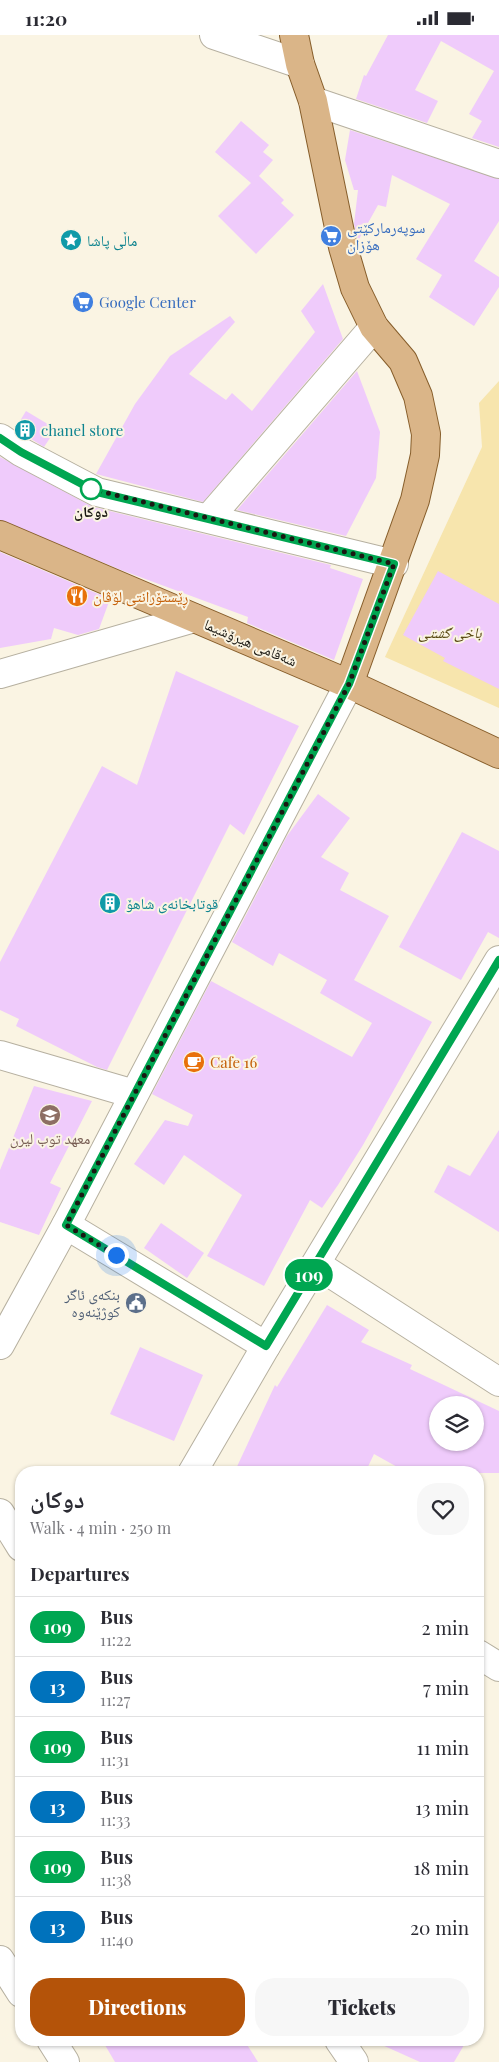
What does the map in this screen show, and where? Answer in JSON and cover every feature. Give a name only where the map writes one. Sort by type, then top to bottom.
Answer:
[{"type":"main road","points":[[294,35],[300,64],[313,101],[343,247],[355,287],[374,327],[403,361],[418,396],[426,434],[425,455],[415,500],[394,564],[349,684]]},
{"type":"main road","name":"شەقامی هیرۆشیما","points":[[0,535],[349,684],[499,754]]},
{"type":"street","points":[[214,35],[300,64]]},
{"type":"street","points":[[313,101],[499,164]]},
{"type":"street","points":[[209,518],[374,327]]},
{"type":"street","points":[[0,438],[21,452],[97,492],[394,564]]},
{"type":"street","points":[[0,675],[194,618]]},
{"type":"street","points":[[0,1345],[66,1225],[349,684]]},
{"type":"street","points":[[196,1466],[266,1346],[499,960]]},
{"type":"street","points":[[0,1055],[134,1094]]},
{"type":"street","points":[[66,1225],[266,1346]]},
{"type":"street","points":[[316,1264],[499,1382]]},
{"type":"street","points":[[0,1513],[15,1537]]},
{"type":"street","points":[[484,1658],[499,1667]]},
{"type":"street","points":[[0,1960],[15,1984]]},
{"type":"street","points":[[55,2046],[65,2062]]},
{"type":"street","points":[[343,2046],[354,2062]]},
{"type":"green space","name":"باخی گشتی","points":[[499,381],[499,708],[385,657],[482,447],[479,403]]},
{"type":"building","points":[[388,35],[499,35],[499,147],[472,138],[482,121],[469,114],[494,71],[441,41],[415,90],[438,101],[427,123],[356,99],[364,75],[366,76]]},
{"type":"building","points":[[241,121],[269,145],[263,152],[273,160],[259,176],[284,200],[281,203],[294,215],[256,254],[218,216],[251,183],[215,152]]},
{"type":"building","points":[[350,130],[499,179],[499,221],[474,261],[499,277],[499,287],[474,326],[429,297],[442,275],[416,259],[450,204],[392,175],[386,207],[378,205],[358,241],[354,224],[358,190],[354,190],[345,160]]},
{"type":"building","points":[[323,284],[343,339],[203,502],[96,474],[135,404],[170,356],[230,316],[235,322],[189,374],[226,400],[232,393],[252,411],[315,332],[301,311]]},
{"type":"building","points":[[357,371],[380,432],[376,478],[346,536],[237,510]]},
{"type":"building","points":[[26,411],[56,429],[44,447],[15,429]]},
{"type":"building","points":[[0,457],[93,507],[331,565],[330,568],[363,579],[334,660],[247,623],[248,617],[121,570],[0,520]]},
{"type":"building","points":[[0,552],[110,599],[99,629],[78,635],[54,628],[51,639],[0,648]]},
{"type":"building","points":[[438,571],[499,604],[499,689],[443,661],[445,658],[403,635]]},
{"type":"building","name":"قوتابخانەی شاهۆ","points":[[176,671],[299,726],[244,835],[230,824],[107,1070],[97,1067],[16,1026],[19,1019],[0,1010],[0,962],[102,766],[137,785]]},
{"type":"building","points":[[318,794],[350,818],[321,857],[349,873],[340,890],[389,916],[354,980],[432,1022],[363,1145],[338,1185],[322,1208],[310,1200],[264,1286],[207,1256],[242,1195],[184,1155],[164,1185],[134,1164],[165,1120],[188,1126],[193,1115],[152,1094],[211,981],[352,1057],[372,1023],[320,993],[327,980],[279,953],[273,966],[232,942],[287,836]]},
{"type":"building","points":[[462,832],[499,851],[499,938],[488,932],[461,980],[399,947]]},
{"type":"building","points":[[34,1086],[92,1101],[50,1183],[61,1188],[39,1235],[0,1222],[0,1170]]},
{"type":"building","points":[[499,1130],[499,1232],[434,1192],[448,1165],[470,1176]]},
{"type":"building","points":[[161,1223],[204,1253],[187,1278],[144,1248]]},
{"type":"building","points":[[327,1305],[369,1330],[361,1342],[412,1365],[410,1369],[467,1396],[429,1396],[429,1451],[484,1451],[484,1404],[499,1411],[499,1473],[484,1473],[484,1466],[395,1466],[374,1454],[368,1466],[237,1466],[275,1385],[277,1387]]},
{"type":"building","points":[[140,1347],[203,1375],[174,1441],[110,1414]]},
{"type":"building","points":[[106,2046],[248,2046],[258,2062],[115,2062]]},
{"type":"building","points":[[384,2046],[463,2046],[454,2062],[420,2062]]},
{"type":"bus line","name":"109","points":[[0,438],[21,452],[97,492],[394,564],[349,684],[66,1225],[266,1346],[499,960]]},
{"type":"place","name":"سوپەرمارکێتی هۆزان","points":[[331,236]]},
{"type":"place","name":"ماڵی پاشا","points":[[71,240]]},
{"type":"place","name":"Google Center","points":[[83,302]]},
{"type":"place","name":"chanel store","points":[[25,430]]},
{"type":"place","name":"دوكان","points":[[91,489]]},
{"type":"place","name":"ڕێستۆرانتی لۆڤان","points":[[77,596]]},
{"type":"place","name":"قوتابخانەی شاهۆ","points":[[110,903]]},
{"type":"place","name":"Cafe 16","points":[[194,1062]]},
{"type":"place","name":"معهد توب ليرن","points":[[50,1115]]},
{"type":"place","name":"بنکەی ئاگر کوژێنەوە","points":[[136,1303]]},
{"type":"route","points":[[91,489],[394,564],[349,684],[66,1225],[116,1255]]}]
